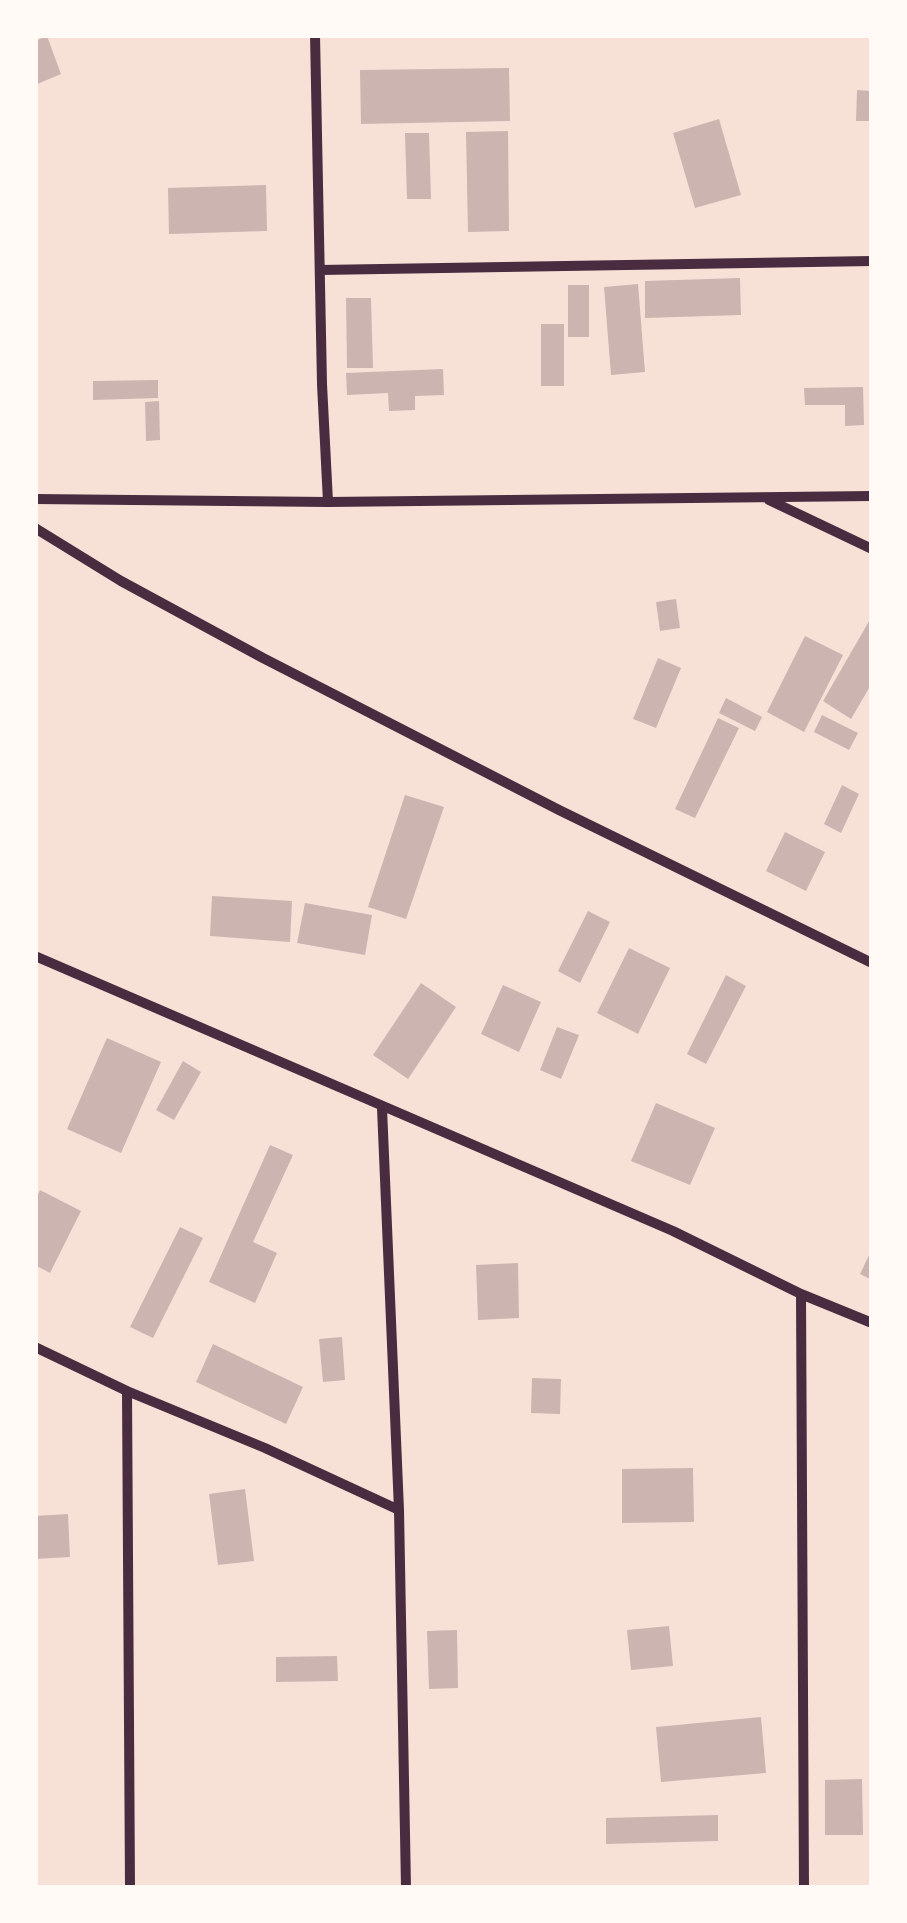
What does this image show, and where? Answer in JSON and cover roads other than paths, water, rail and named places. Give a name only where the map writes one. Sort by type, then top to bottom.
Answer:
[{"type":"street","points":[[315,35],[328,502]]},
{"type":"street","points":[[320,270],[872,261]]},
{"type":"street","points":[[35,499],[328,502],[872,496]]},
{"type":"street","points":[[767,499],[872,549]]},
{"type":"street","points":[[35,528],[120,582],[247,650],[559,810],[872,963]]},
{"type":"street","points":[[35,956],[672,1231],[801,1294],[872,1323]]},
{"type":"street","points":[[382,1108],[398,1510],[406,1888]]},
{"type":"street","points":[[801,1294],[804,1888]]},
{"type":"street","points":[[35,1347],[398,1510]]},
{"type":"street","points":[[127,1391],[130,1888]]}]
